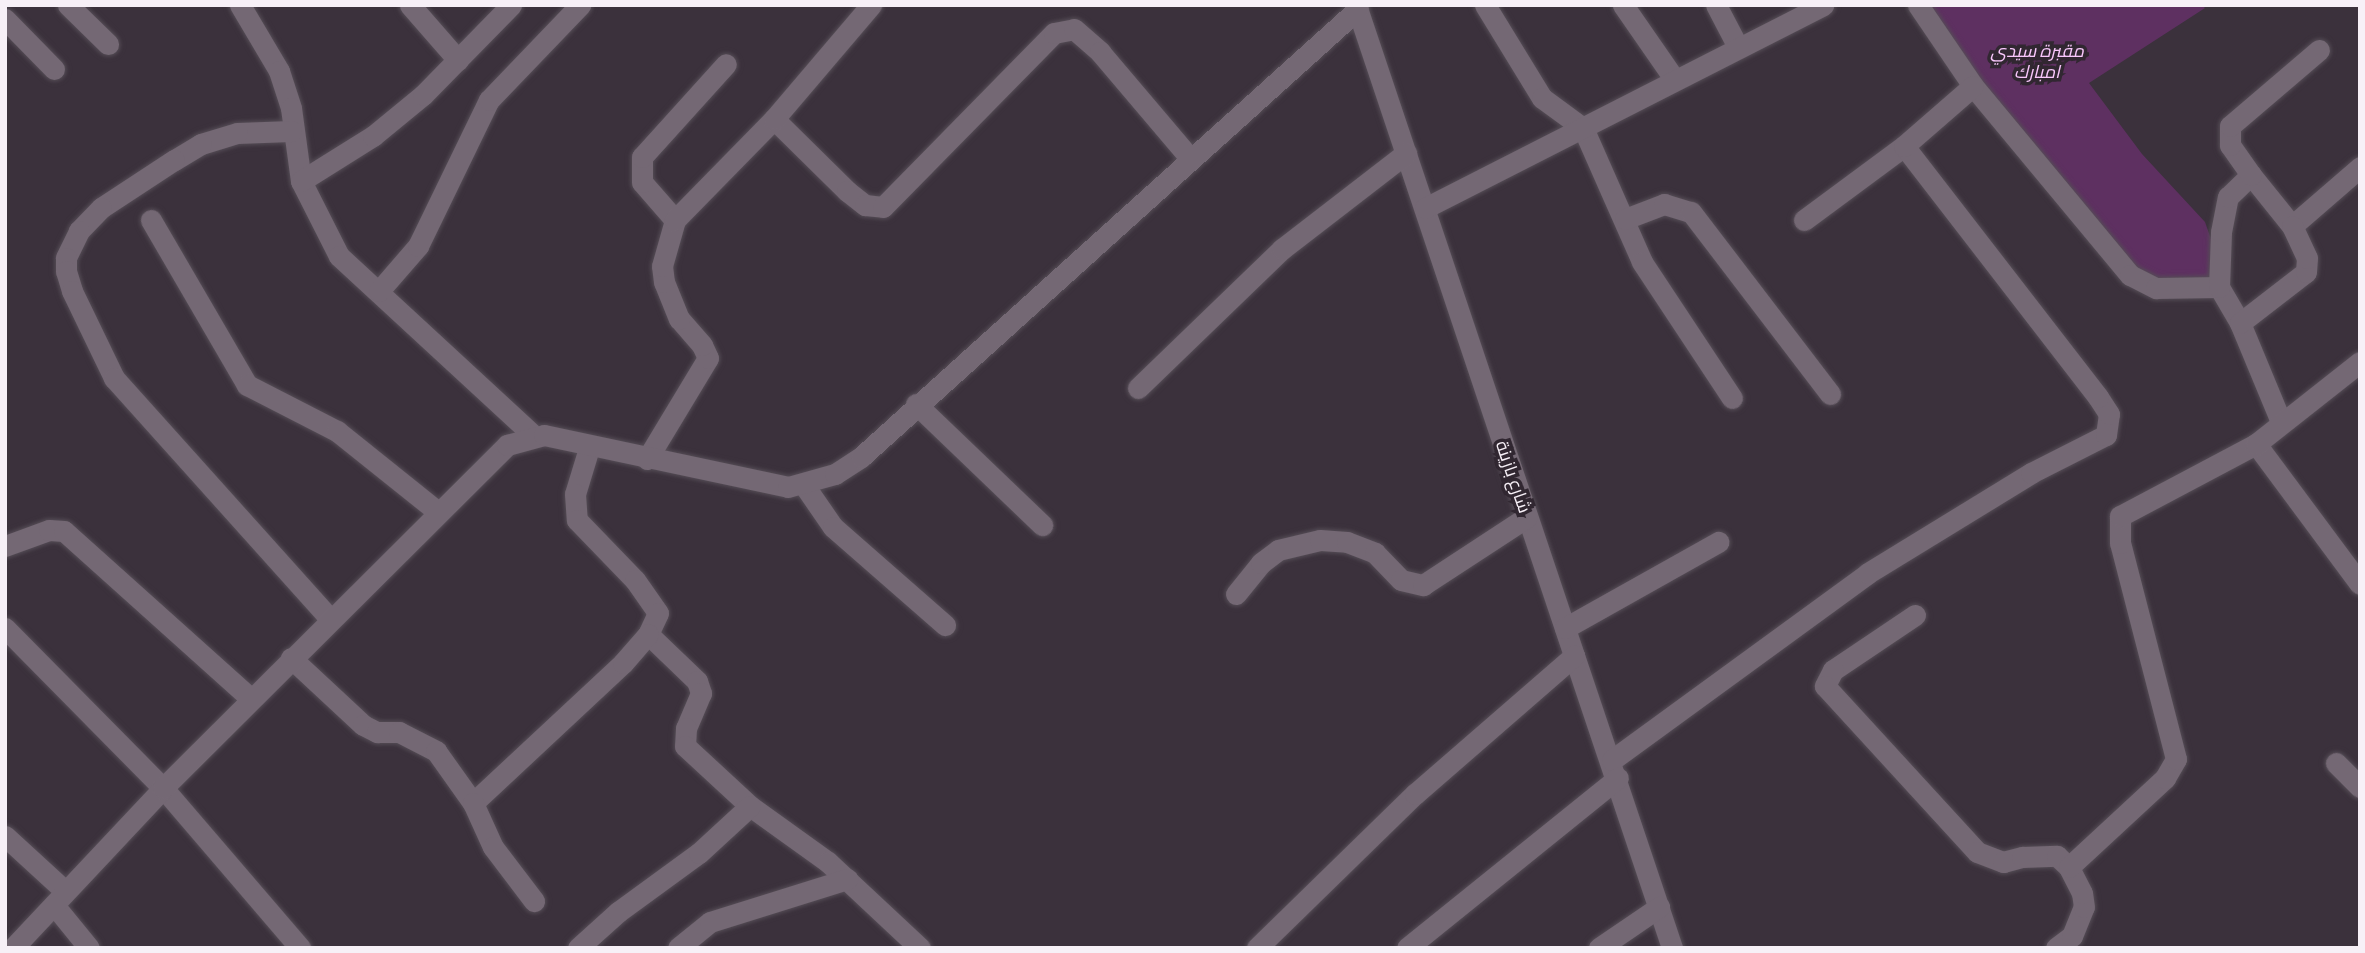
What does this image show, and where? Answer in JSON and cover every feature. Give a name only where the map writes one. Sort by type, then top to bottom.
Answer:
[{"type":"street","points":[[68,5],[108,44]]},
{"type":"street","points":[[240,5],[279,71],[291,108],[291,131],[301,181],[339,256],[533,435],[733,478],[804,485],[846,468],[1357,7]]},
{"type":"street","points":[[410,5],[458,60]]},
{"type":"street","points":[[301,181],[373,136],[458,60],[511,5]]},
{"type":"street","points":[[379,291],[418,246],[489,100],[580,5]]},
{"type":"street","points":[[647,458],[708,358],[702,345],[679,319],[664,282],[662,265],[675,220],[774,119],[871,5]]},
{"type":"street","points":[[1485,5],[1542,99],[1583,128],[1642,262],[1732,398]]},
{"type":"street","points":[[1623,5],[1675,80]]},
{"type":"street","points":[[1716,5],[1738,47]]},
{"type":"street","points":[[1918,5],[1973,86],[2130,275],[2156,288],[2219,287]]},
{"type":"street","points":[[1425,208],[1501,174],[1583,128],[1818,6]]},
{"type":"street","name":"شارع بازينة","points":[[1357,7],[1574,656],[1615,769],[1672,948]]},
{"type":"street","points":[[5,19],[54,69]]},
{"type":"street","points":[[774,119],[847,191],[865,205],[883,207],[1054,33],[1074,29],[1100,52],[1190,158]]},
{"type":"street","points":[[2240,323],[2306,272],[2307,258],[2292,226],[2230,145],[2230,126],[2319,50]]},
{"type":"street","points":[[675,220],[642,182],[642,157],[726,64]]},
{"type":"street","points":[[1804,220],[1904,146],[1973,86]]},
{"type":"street","points":[[291,131],[237,133],[201,144],[174,160],[101,208],[79,231],[66,258],[66,271],[76,302],[114,378],[330,619]]},
{"type":"street","points":[[1407,948],[1615,769],[1868,573],[2031,473],[2106,435],[2111,426],[2098,397],[1904,146]]},
{"type":"street","points":[[1138,388],[1282,249],[1406,153]]},
{"type":"street","points":[[2292,226],[2360,167]]},
{"type":"street","points":[[2251,174],[2228,197],[2221,232],[2219,287],[2240,323],[2281,422]]},
{"type":"street","points":[[1625,219],[1664,204],[1690,212],[1830,394]]},
{"type":"street","points":[[151,220],[247,385],[337,431],[437,511]]},
{"type":"street","points":[[2069,867],[2165,778],[2176,759],[2119,543],[2120,516],[2256,444],[2360,362]]},
{"type":"street","points":[[916,404],[1042,525]]},
{"type":"street","points":[[13,948],[163,788],[437,511],[507,445],[533,435]]},
{"type":"street","points":[[2256,444],[2360,584]]},
{"type":"street","points":[[473,803],[648,634],[658,613],[635,580],[578,520],[575,494],[589,448]]},
{"type":"street","points":[[804,485],[833,527],[945,625]]},
{"type":"street","points":[[1236,594],[1261,563],[1278,550],[1320,540],[1347,542],[1375,553],[1401,580],[1423,585],[1527,517]]},
{"type":"street","points":[[5,547],[49,530],[64,530],[251,699]]},
{"type":"street","points":[[1565,628],[1718,542]]},
{"type":"street","points":[[1915,615],[1833,670],[1825,686],[1977,852],[2003,862],[2022,856],[2057,856],[2069,867],[2082,893],[2084,907],[2072,936],[2056,948]]},
{"type":"street","points":[[5,628],[163,788],[300,948]]},
{"type":"street","points":[[648,634],[696,681],[701,693],[686,728],[685,746],[750,806],[847,879],[920,948]]},
{"type":"street","points":[[1257,948],[1415,794],[1574,656]]},
{"type":"street","points":[[291,658],[363,725],[377,732],[399,732],[436,751],[473,803],[493,847],[534,901]]},
{"type":"street","points":[[2336,763],[2360,787]]},
{"type":"street","points":[[578,948],[618,912],[699,853],[750,806]]},
{"type":"street","points":[[5,836],[59,898],[89,948]]},
{"type":"street","points":[[678,948],[710,922],[847,879]]},
{"type":"street","points":[[1599,948],[1659,908]]},
{"type":"green space","name":"مقبرة سيدي امبارك","points":[[1926,5],[2202,5],[2205,8],[2089,83],[2142,154],[2205,222],[2217,256],[2209,289],[2143,283],[2063,190]]}]
